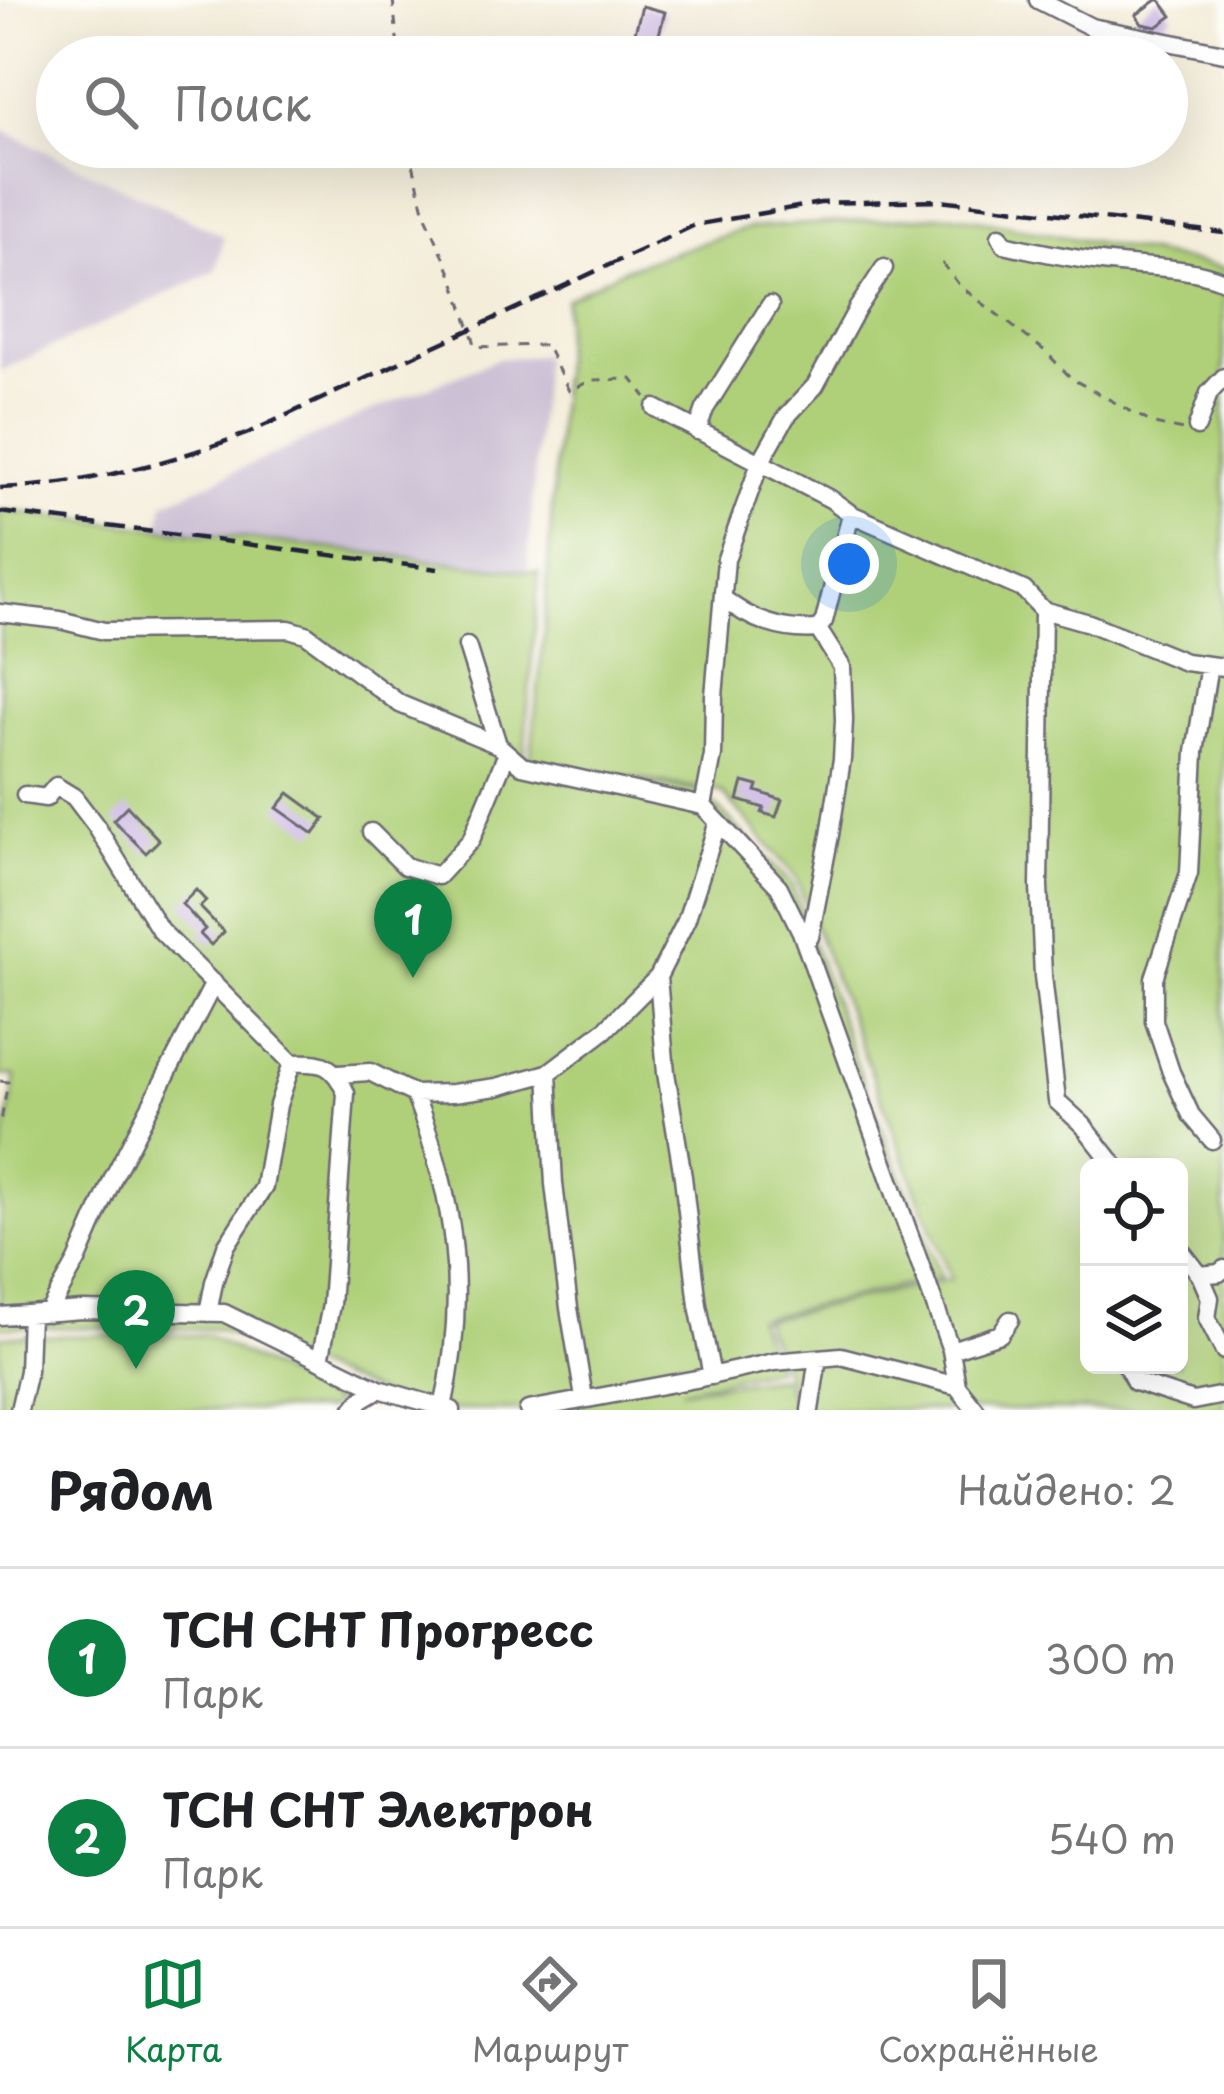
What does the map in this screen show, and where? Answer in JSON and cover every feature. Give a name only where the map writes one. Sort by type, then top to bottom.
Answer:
[{"type":"street","points":[[1038,0],[1091,27],[1137,36]]},
{"type":"street","points":[[1188,46],[1224,53]]},
{"type":"street","points":[[1000,236],[1004,244],[1058,257],[1175,268],[1224,281]]},
{"type":"street","points":[[703,806],[713,755],[727,560],[760,464],[786,417],[815,386],[884,268]]},
{"type":"street","points":[[697,431],[705,409],[770,305]]},
{"type":"street","points":[[1197,427],[1209,392],[1224,377]]},
{"type":"street","points":[[655,408],[851,514],[1024,590],[1043,610],[1089,622],[1185,662],[1216,666],[1196,752],[1189,873],[1154,978],[1154,1021],[1171,1072],[1191,1115],[1212,1139]]},
{"type":"street","points":[[723,598],[743,615],[798,631],[818,629],[851,514]]},
{"type":"street","points":[[1043,610],[1039,886],[1043,976],[1058,1101],[1109,1158]]},
{"type":"street","points":[[0,613],[104,631],[289,629],[306,634],[400,704],[503,749],[522,766],[703,806],[779,887],[804,941],[951,1350],[957,1386],[976,1410]]},
{"type":"street","points":[[804,941],[810,937],[830,835],[844,719],[842,667],[818,629]]},
{"type":"street","points":[[370,832],[405,866],[438,876],[471,840],[503,749],[467,646]]},
{"type":"street","points":[[26,795],[46,798],[56,786],[74,797],[160,931],[292,1063],[316,1062],[338,1074],[370,1072],[414,1094],[497,1087],[548,1072],[605,1030],[658,977],[686,921],[718,822]]},
{"type":"street","points":[[658,977],[698,1305],[712,1376]]},
{"type":"street","points":[[19,1410],[39,1313],[77,1261],[122,1159],[214,983]]},
{"type":"street","points":[[208,1312],[226,1246],[264,1187],[278,1105],[292,1063]]},
{"type":"street","points":[[548,1072],[554,1184],[584,1398]]},
{"type":"street","points":[[320,1360],[331,1305],[346,1093],[338,1074]]},
{"type":"street","points":[[0,1316],[82,1310],[224,1313],[379,1389],[447,1409],[457,1301],[449,1204],[434,1144],[414,1094]]},
{"type":"street","points":[[1188,1261],[1210,1298],[1207,1318],[1217,1324],[1224,1351]]},
{"type":"street","points":[[1201,1278],[1224,1269]]},
{"type":"street","points":[[1201,1278],[1224,1280]]},
{"type":"street","points":[[951,1350],[1000,1334],[1010,1320]]},
{"type":"street","points":[[528,1410],[774,1362],[841,1356],[957,1386]]},
{"type":"street","points":[[811,1410],[818,1358]]},
{"type":"street","points":[[1131,1374],[1135,1382],[1193,1402],[1224,1395]]},
{"type":"street","points":[[353,1410],[379,1389]]},
{"type":"path","points":[[393,0],[396,36]]},
{"type":"path","points":[[414,168],[425,214],[476,347],[546,345],[569,391],[592,380],[632,379],[655,408]]},
{"type":"path","points":[[943,263],[960,286],[1046,351],[1072,379],[1154,424],[1180,430],[1197,427]]},
{"type":"path","points":[[0,1081],[8,1082],[0,1127]]},
{"type":"shaded area","points":[[0,129],[36,146],[36,168],[82,168],[224,236],[216,271],[0,371]]},
{"type":"shaded area","points":[[543,355],[518,700],[154,551],[164,503],[497,359]]},
{"type":"green space","points":[[953,215],[1224,268],[1224,1410],[801,1410],[763,1320],[951,1279],[795,876],[722,792],[530,762],[543,644],[566,299],[624,269],[748,228]]},
{"type":"green space","points":[[0,510],[539,573],[523,768],[693,790],[718,808],[791,884],[941,1277],[757,1319],[777,1368],[680,1390],[782,1377],[796,1410],[420,1410],[217,1329],[0,1327],[0,1166],[16,1076],[0,1075]]},
{"type":"green space","points":[[206,1335],[335,1402],[327,1410],[0,1410],[0,1336]]},
{"type":"building","points":[[1157,0],[1172,16],[1157,27],[1142,24],[1136,15]]},
{"type":"building","points":[[642,6],[665,12],[659,36],[634,36]]},
{"type":"building","points":[[743,782],[782,800],[776,817],[738,800]]},
{"type":"building","points":[[289,793],[325,819],[314,834],[277,808]]},
{"type":"building","points":[[127,806],[159,840],[146,853],[113,820]]},
{"type":"building","points":[[196,890],[206,901],[200,907],[224,932],[211,945],[200,934],[205,929],[182,904]]},
{"type":"railway","points":[[0,488],[64,483],[125,471],[246,434],[695,225],[820,203],[940,200],[1224,233]]},
{"type":"railway","points":[[0,512],[438,569]]},
{"type":"place","name":"ТСН СНТ Прогресс","points":[[413,978]]},
{"type":"place","name":"ТСН СНТ Электрон","points":[[136,1369]]}]
